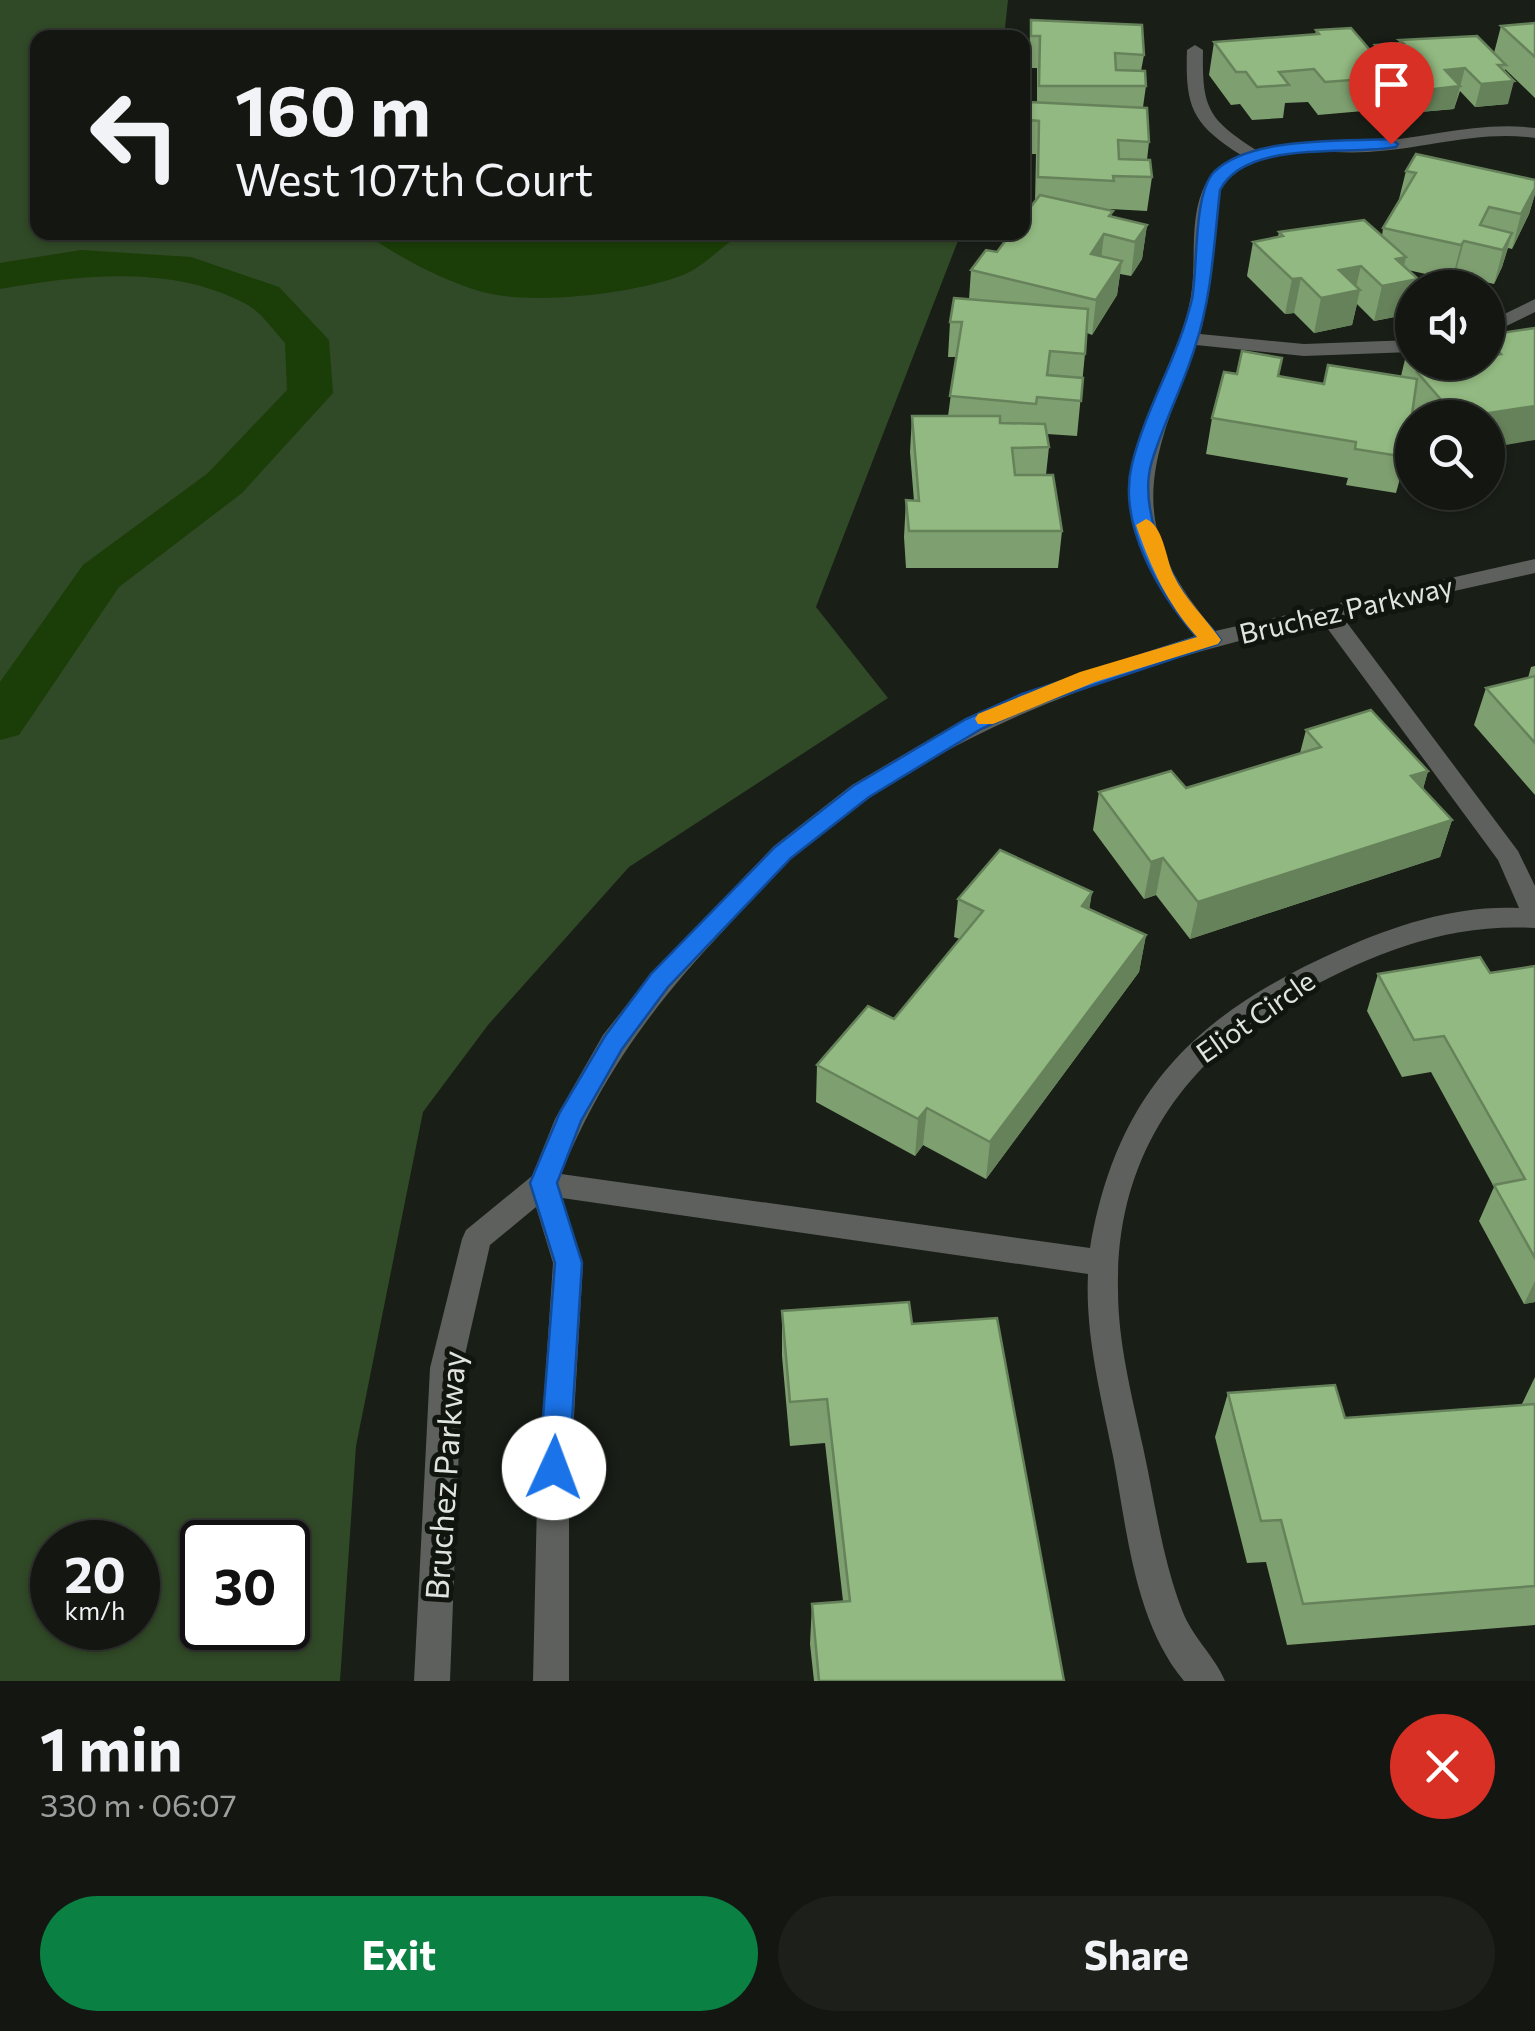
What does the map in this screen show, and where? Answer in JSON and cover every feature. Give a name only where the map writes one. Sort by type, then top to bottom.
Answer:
[{"type":"street","points":[[1195,50],[1196,108],[1215,132],[1254,156]]},
{"type":"street","points":[[1210,640],[1184,610],[1164,576],[1148,536],[1141,503],[1140,466],[1189,339],[1200,297],[1212,190],[1219,176],[1254,156],[1290,148],[1371,147],[1487,130],[1533,132]]},
{"type":"street","points":[[1371,147],[1424,163]]},
{"type":"street","points":[[1505,320],[1535,305]]},
{"type":"street","points":[[1189,339],[1304,350],[1395,347]]},
{"type":"street","name":"Bruchez Parkway","points":[[432,1681],[446,1368],[477,1238],[544,1183],[569,1119],[614,1042],[660,981],[783,852],[861,791],[974,724],[1087,677],[1210,640],[1535,566]]},
{"type":"street","points":[[1328,613],[1509,858],[1535,916]]},
{"type":"street","name":"Eliot Circle","points":[[1208,1681],[1179,1647],[1144,1537],[1105,1328],[1106,1228],[1130,1146],[1178,1073],[1207,1042],[1288,987],[1362,950],[1456,920],[1535,916]]},
{"type":"street","points":[[551,1681],[554,1463],[568,1263],[544,1183],[1103,1263]]},
{"type":"shaded area","points":[[0,0],[1008,0],[1005,30],[30,30],[30,240],[958,240],[816,607],[888,698],[629,867],[488,1025],[423,1112],[356,1446],[340,1681],[0,1681]]},
{"type":"shaded area","points":[[374,240],[733,240],[696,268],[662,282],[609,293],[550,298],[522,298],[476,290]]},
{"type":"building","points":[[1031,20],[1142,25],[1144,55],[1115,53],[1116,70],[1145,71],[1146,86],[1039,86],[1040,36],[1031,36]]},
{"type":"building","points":[[1535,23],[1535,57],[1501,26]]},
{"type":"building","points":[[1351,28],[1393,77],[1325,82],[1314,69],[1279,72],[1289,85],[1257,87],[1246,72],[1236,72],[1214,42],[1319,34],[1316,30]]},
{"type":"building","points":[[1477,36],[1506,65],[1498,65],[1514,81],[1481,84],[1465,68],[1445,70],[1460,86],[1425,90],[1410,74],[1403,75],[1375,45],[1403,43],[1399,40]]},
{"type":"building","points":[[1030,102],[1147,108],[1149,142],[1118,140],[1119,159],[1150,160],[1152,177],[1113,176],[1114,181],[1038,177],[1039,121],[1030,120]]},
{"type":"building","points":[[1416,154],[1535,180],[1535,188],[1521,214],[1489,207],[1480,225],[1512,233],[1503,250],[1383,228],[1416,173],[1406,171]]},
{"type":"building","points":[[1040,195],[1113,211],[1109,216],[1147,225],[1135,242],[1104,234],[1091,254],[1122,261],[1096,300],[971,270],[986,250],[997,252],[1006,240],[1030,240],[1030,208]]},
{"type":"building","points":[[1364,220],[1406,257],[1396,259],[1408,270],[1395,270],[1395,283],[1382,286],[1361,266],[1339,270],[1360,290],[1321,298],[1301,278],[1292,279],[1253,242],[1283,236],[1279,232]]},
{"type":"building","points":[[954,298],[1088,309],[1085,354],[1050,351],[1047,375],[1083,378],[1081,401],[1037,397],[1036,404],[950,396],[962,322],[950,322]]},
{"type":"building","points":[[1535,328],[1535,406],[1505,411],[1505,400],[1441,400],[1424,380],[1505,380],[1505,332]]},
{"type":"building","points":[[1242,351],[1282,358],[1278,376],[1324,384],[1328,365],[1395,376],[1395,380],[1417,380],[1414,400],[1395,400],[1395,455],[1355,449],[1356,442],[1212,418],[1224,372],[1237,374]]},
{"type":"building","points":[[912,416],[1000,416],[1000,423],[1045,424],[1049,447],[1012,448],[1015,475],[1053,475],[1062,531],[909,531],[906,500],[919,501]]},
{"type":"building","points":[[1535,676],[1535,743],[1486,688]]},
{"type":"building","points":[[1371,710],[1428,771],[1411,776],[1452,820],[1198,902],[1163,858],[1151,862],[1099,792],[1171,771],[1186,788],[1321,747],[1306,730]]},
{"type":"building","points":[[1000,850],[1092,892],[1082,906],[1146,935],[990,1142],[927,1108],[918,1119],[817,1065],[868,1006],[894,1019],[983,911],[958,899]]},
{"type":"building","points":[[1480,957],[1490,973],[1535,966],[1535,1258],[1494,1185],[1525,1179],[1444,1036],[1414,1040],[1378,974]]},
{"type":"building","points":[[909,1302],[912,1324],[997,1318],[1064,1681],[819,1681],[812,1604],[850,1601],[827,1399],[790,1402],[782,1311]]},
{"type":"building","points":[[1335,1385],[1345,1418],[1535,1404],[1535,1586],[1303,1604],[1281,1520],[1261,1521],[1228,1393]]},
{"type":"waterway","points":[[0,276],[81,262],[191,270],[264,296],[307,340],[310,393],[225,483],[101,576],[0,722]]},
{"type":"slow traffic","points":[[986,719],[1087,677],[1210,640],[1184,610],[1164,576],[1146,525]]},
{"type":"route","points":[[554,1468],[568,1263],[544,1183],[569,1119],[614,1042],[660,981],[783,852],[861,791],[974,724],[1029,699],[1210,640],[1184,610],[1164,576],[1148,536],[1141,503],[1140,466],[1186,348],[1200,297],[1212,190],[1219,176],[1235,165],[1268,152],[1320,145],[1391,144]]}]
